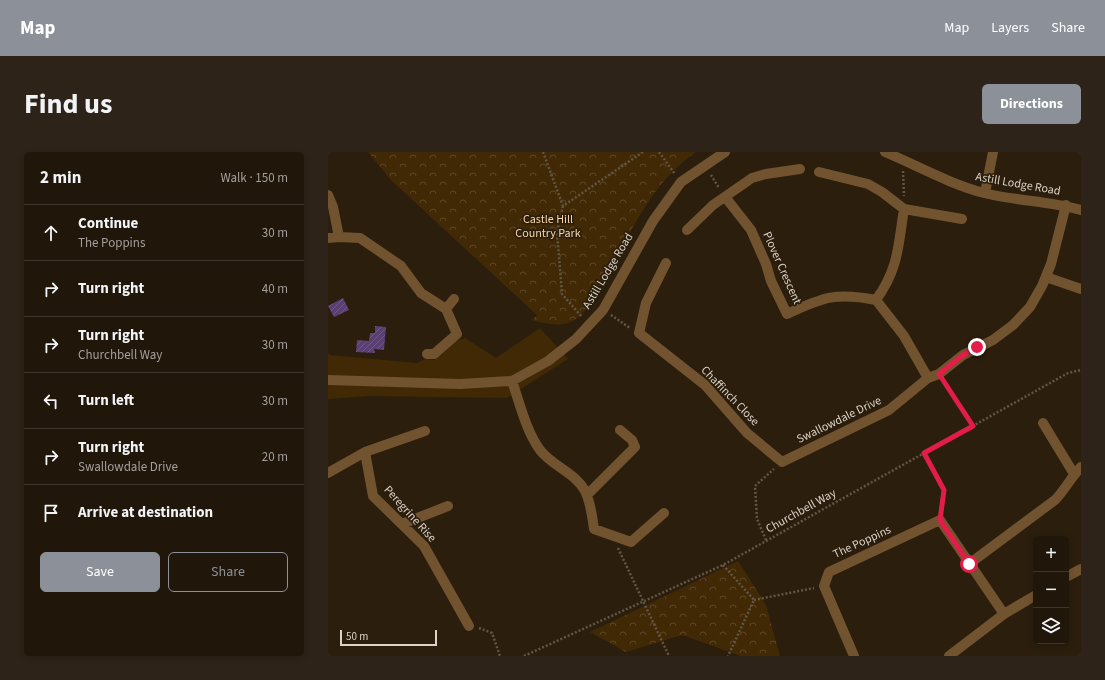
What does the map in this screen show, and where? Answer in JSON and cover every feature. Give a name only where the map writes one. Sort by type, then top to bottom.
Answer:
[{"type":"street","name":"Astill Lodge Road","points":[[328,380],[460,384],[512,382],[548,361],[576,339],[589,326],[602,310],[653,221],[681,182],[725,152]]},
{"type":"street","name":"Astill Lodge Road","points":[[885,152],[955,184],[985,193],[1066,206],[1081,210]]},
{"type":"street","points":[[985,193],[993,152]]},
{"type":"street","points":[[687,230],[713,206],[752,178],[766,174],[800,169]]},
{"type":"street","points":[[819,172],[868,184],[882,192],[904,209],[962,219]]},
{"type":"street","points":[[328,194],[333,207],[339,236]]},
{"type":"street","name":"Plover Crescent","points":[[726,198],[751,230],[766,264],[771,281],[787,314],[814,301],[831,296],[846,296],[876,300]]},
{"type":"street","name":"Swallowdale Drive","points":[[782,462],[889,410],[928,378],[939,374],[963,355],[993,340],[1013,325],[1030,307],[1046,277],[1066,206]]},
{"type":"street","points":[[904,209],[896,262],[889,281],[876,300],[904,336],[928,378]]},
{"type":"street","points":[[328,238],[339,236],[360,238],[401,266],[421,292],[446,309],[457,334],[434,354],[427,354]]},
{"type":"street","points":[[639,333],[646,303],[666,263]]},
{"type":"street","points":[[1046,277],[1081,289]]},
{"type":"street","points":[[446,309],[454,299]]},
{"type":"street","name":"Chaffinch Close","points":[[639,333],[705,385],[747,433],[782,462]]},
{"type":"street","points":[[512,382],[533,438],[540,450],[551,462],[570,475],[584,489],[590,503],[594,530],[631,542],[664,513]]},
{"type":"street","points":[[969,564],[1055,500],[1064,491],[1078,471],[1043,423]]},
{"type":"street","points":[[587,495],[635,447],[632,440],[620,430]]},
{"type":"street","points":[[328,473],[365,452],[425,431]]},
{"type":"street","name":"Peregrine Rise","points":[[365,452],[374,496],[424,546],[469,626]]},
{"type":"street","points":[[402,524],[448,506]]},
{"type":"street","points":[[940,520],[1004,614]]},
{"type":"street","name":"The Poppins","points":[[824,586],[829,572],[940,520]]},
{"type":"street","points":[[1069,575],[1081,569]]},
{"type":"street","points":[[824,586],[854,656]]},
{"type":"street","points":[[949,656],[1004,614],[1033,597]]},
{"type":"path","points":[[543,152],[563,206],[556,232],[562,294],[589,326]]},
{"type":"path","points":[[563,206],[643,152]]},
{"type":"path","points":[[659,152],[681,182]]},
{"type":"path","points":[[904,209],[903,169],[907,161]]},
{"type":"path","points":[[704,165],[726,198]]},
{"type":"path","points":[[602,310],[639,333]]},
{"type":"path","name":"Churchbell Way","points":[[524,656],[723,565],[1068,373],[1081,370]]},
{"type":"path","points":[[939,374],[973,426]]},
{"type":"path","points":[[924,453],[944,490],[940,520]]},
{"type":"path","points":[[766,540],[757,519],[755,486],[782,462]]},
{"type":"path","points":[[611,535],[669,656]]},
{"type":"path","points":[[723,565],[754,600]]},
{"type":"path","points":[[754,600],[824,586]]},
{"type":"path","points":[[728,656],[754,600]]},
{"type":"path","points":[[469,626],[492,633],[500,656]]},
{"type":"green space","name":"Castle Hill Country Park","points":[[368,152],[696,152],[664,181],[651,198],[639,216],[588,307],[579,317],[571,322],[566,324],[555,324],[532,320],[537,315],[392,181]]},
{"type":"green space","points":[[540,328],[568,359],[507,398],[369,396],[328,399],[328,353],[330,355],[417,363],[425,359],[434,360],[456,341],[465,338],[496,358]]},
{"type":"green space","points":[[738,561],[766,605],[780,656],[741,656],[682,635],[626,652],[590,632]]},
{"type":"building","points":[[343,298],[349,310],[334,317],[328,306]]},
{"type":"building","points":[[375,326],[386,327],[384,350],[374,349],[375,353],[356,352],[357,340],[369,341],[370,333],[375,333]]},
{"type":"route","points":[[969,564],[940,520],[944,490],[924,453],[973,426],[939,374],[963,355],[977,347]]}]
